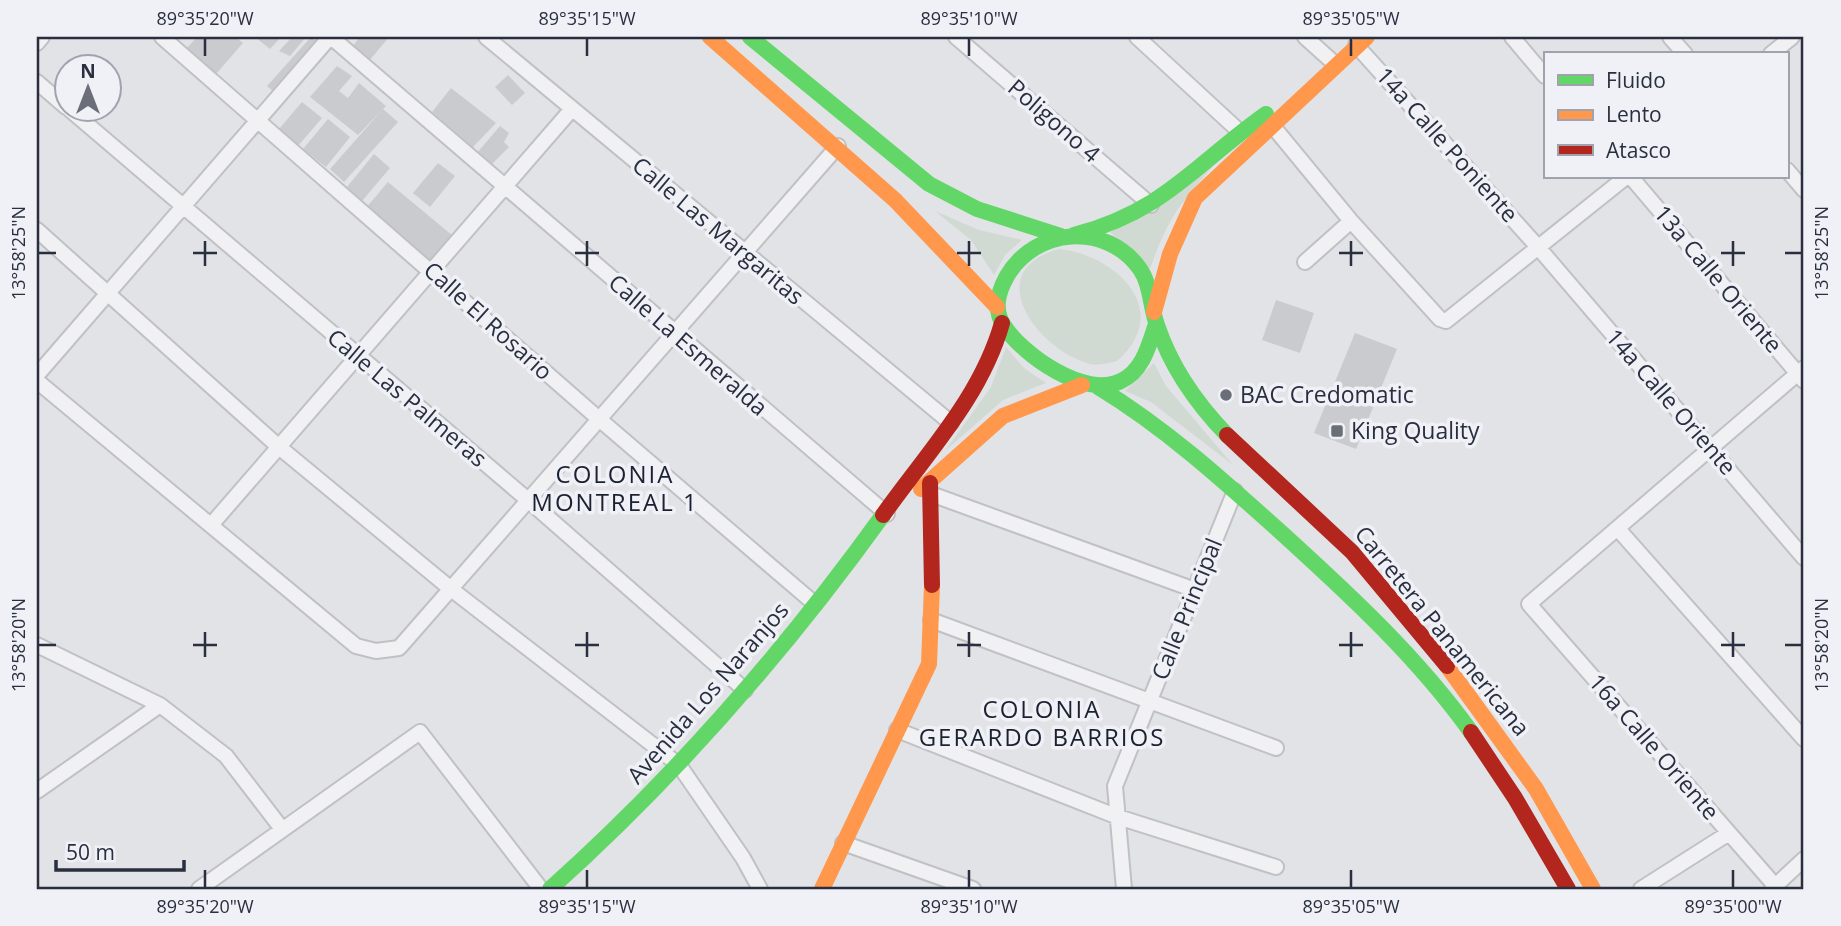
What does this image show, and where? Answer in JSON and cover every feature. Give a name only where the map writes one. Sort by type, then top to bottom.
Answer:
[{"type":"main road","points":[[710,37],[838,146],[927,228],[999,315],[1045,364],[1090,386],[1129,375],[1148,350],[1170,254],[1195,198],[1362,41]]},
{"type":"main road","points":[[750,37],[929,184],[977,209],[1067,235],[1109,243],[1124,253],[1146,280],[1155,318]]},
{"type":"main road","points":[[999,315],[1002,286],[1018,257],[1030,246],[1123,220],[1152,205],[1240,132],[1321,77]]},
{"type":"main road","name":"Avenida Los Naranjos","points":[[550,889],[612,835],[679,765],[745,690],[887,514],[988,370],[999,315]]},
{"type":"main road","name":"Carretera Panamericana","points":[[1155,318],[1169,355],[1205,412],[1327,526],[1404,612],[1480,709],[1515,758],[1592,889]]},
{"type":"main road","name":"Carretera Panamericana","points":[[1090,386],[1180,440],[1341,587],[1413,659],[1466,724],[1526,813],[1568,889]]},
{"type":"main road","name":"Avenida Los Naranjos","points":[[887,514],[930,489],[1003,416],[1032,402],[1090,386]]},
{"type":"main road","points":[[822,889],[929,664],[930,489]]},
{"type":"street","points":[[37,43],[42,37]]},
{"type":"street","name":"Calle El Rosario","points":[[162,37],[598,419],[815,604]]},
{"type":"street","points":[[37,375],[331,37]]},
{"type":"street","name":"Calle La Esmeralda","points":[[331,37],[887,514]]},
{"type":"street","name":"Calle Las Margaritas","points":[[486,37],[951,423]]},
{"type":"street","name":"Poligono 4","points":[[956,37],[1152,205]]},
{"type":"street","points":[[1137,37],[1240,132]]},
{"type":"street","points":[[1305,37],[1335,64]]},
{"type":"street","points":[[1512,37],[1544,75]]},
{"type":"street","points":[[1670,37],[1683,52]]},
{"type":"street","points":[[1773,52],[1792,37]]},
{"type":"street","name":"14a Calle Poniente","points":[[1362,41],[1537,246]]},
{"type":"street","name":"Calle Las Palmeras","points":[[37,82],[52,95]]},
{"type":"street","points":[[211,526],[572,109]]},
{"type":"street","name":"Calle Las Palmeras","points":[[83,122],[528,500],[745,690]]},
{"type":"street","points":[[1271,124],[1351,221],[1440,319],[1450,319],[1537,246],[1627,178]]},
{"type":"street","points":[[37,381],[356,646],[376,651],[399,648],[838,146]]},
{"type":"street","points":[[1788,171],[1804,190]]},
{"type":"street","name":"13a Calle Oriente","points":[[1629,178],[1802,374]]},
{"type":"street","points":[[1305,262],[1351,221]]},
{"type":"street","points":[[37,230],[279,447],[451,589],[679,765],[743,858],[760,889]]},
{"type":"street","name":"14a Calle Oriente","points":[[1537,246],[1804,558]]},
{"type":"street","points":[[1802,374],[1618,529],[1804,739]]},
{"type":"street","points":[[930,489],[1195,590]]},
{"type":"street","name":"Calle Principal","points":[[1125,889],[1115,786],[1234,491]]},
{"type":"street","name":"16a Calle Oriente","points":[[1618,529],[1529,604],[1775,888]]},
{"type":"street","points":[[931,620],[1150,699],[1276,748]]},
{"type":"street","points":[[37,645],[160,705],[226,756],[282,829]]},
{"type":"street","points":[[37,791],[160,705]]},
{"type":"street","points":[[897,730],[1118,817],[1276,867]]},
{"type":"street","points":[[199,889],[420,732],[541,889]]},
{"type":"street","points":[[1641,889],[1729,833]]},
{"type":"street","points":[[843,843],[973,889]]},
{"type":"street","points":[[1775,888],[1804,859]]},
{"type":"shaded area","points":[[1213,166],[1175,214],[1150,269],[1110,232]]},
{"type":"shaded area","points":[[935,211],[979,230],[1022,240],[1005,255],[994,275],[971,240]]},
{"type":"shaded area","points":[[1059,249],[1080,253],[1101,262],[1131,288],[1139,305],[1140,323],[1133,342],[1117,361],[1093,365],[1070,356],[1036,327],[1025,309],[1020,291],[1023,274],[1035,260]]},
{"type":"shaded area","points":[[1006,347],[1024,368],[1046,383],[1003,400],[945,451],[991,387]]},
{"type":"shaded area","points":[[1154,363],[1166,386],[1233,465],[1151,402],[1125,391]]},
{"type":"building","points":[[197,37],[236,37],[243,43],[216,74],[186,49]]},
{"type":"building","points":[[255,37],[281,37],[270,49]]},
{"type":"building","points":[[292,37],[306,37],[290,56],[279,51]]},
{"type":"building","points":[[311,37],[319,43],[275,93],[267,86]]},
{"type":"building","points":[[360,37],[389,37],[369,61],[352,47]]},
{"type":"building","points":[[337,66],[352,76],[339,91],[348,98],[359,83],[386,106],[358,135],[310,97]]},
{"type":"building","points":[[508,75],[525,93],[512,105],[495,87]]},
{"type":"building","points":[[451,88],[496,123],[472,148],[432,112]]},
{"type":"building","points":[[302,102],[322,118],[298,146],[279,129]]},
{"type":"building","points":[[383,109],[398,122],[344,182],[330,169]]},
{"type":"building","points":[[328,119],[350,137],[326,167],[303,149]]},
{"type":"building","points":[[500,126],[509,133],[504,142],[509,147],[489,167],[476,154]]},
{"type":"building","points":[[374,154],[390,168],[362,201],[347,187]]},
{"type":"building","points":[[438,163],[455,176],[430,207],[413,193]]},
{"type":"building","points":[[388,182],[453,236],[430,263],[365,209]]},
{"type":"building","points":[[1276,300],[1314,313],[1300,353],[1262,340]]},
{"type":"building","points":[[1355,333],[1397,349],[1356,449],[1314,433]]},
{"type":"traffic: fast","points":[[750,37],[929,184],[977,209],[1061,236]]},
{"type":"traffic: fast","points":[[1074,235],[1105,225],[1156,200],[1266,114]]},
{"type":"traffic: fast","points":[[1156,324],[1144,357],[1129,377],[1106,385],[1090,384],[1056,371],[1025,349],[1004,326],[998,301],[1007,276],[1019,260],[1035,248],[1052,240],[1071,236],[1090,237],[1109,243],[1126,254],[1140,269],[1169,355],[1195,397],[1227,435]]},
{"type":"traffic: fast","points":[[1098,387],[1148,420],[1195,457],[1310,559],[1407,654],[1471,732]]},
{"type":"traffic: fast","points":[[550,889],[641,802],[727,711],[768,664],[883,515]]},
{"type":"traffic: slow","points":[[710,37],[895,200],[997,307]]},
{"type":"traffic: slow","points":[[1154,312],[1170,254],[1195,198],[1367,37]]},
{"type":"traffic: slow","points":[[921,489],[1003,416],[1082,385]]},
{"type":"traffic: slow","points":[[822,889],[929,664],[932,585]]},
{"type":"traffic: slow","points":[[1447,666],[1536,789],[1593,889]]},
{"type":"traffic: jam","points":[[883,515],[967,400],[993,350],[1002,323]]},
{"type":"traffic: jam","points":[[1227,435],[1352,552],[1447,666]]},
{"type":"traffic: jam","points":[[930,483],[932,585]]},
{"type":"traffic: jam","points":[[1471,732],[1515,798],[1568,889]]},
{"type":"place","name":"BAC Credomatic","points":[[1226,395]]},
{"type":"place","name":"King Quality","points":[[1337,431]]},
{"type":"district","name":"COLONIA MONTREAL 1","points":[[615,489]]},
{"type":"district","name":"COLONIA GERARDO BARRIOS","points":[[1042,724]]}]
